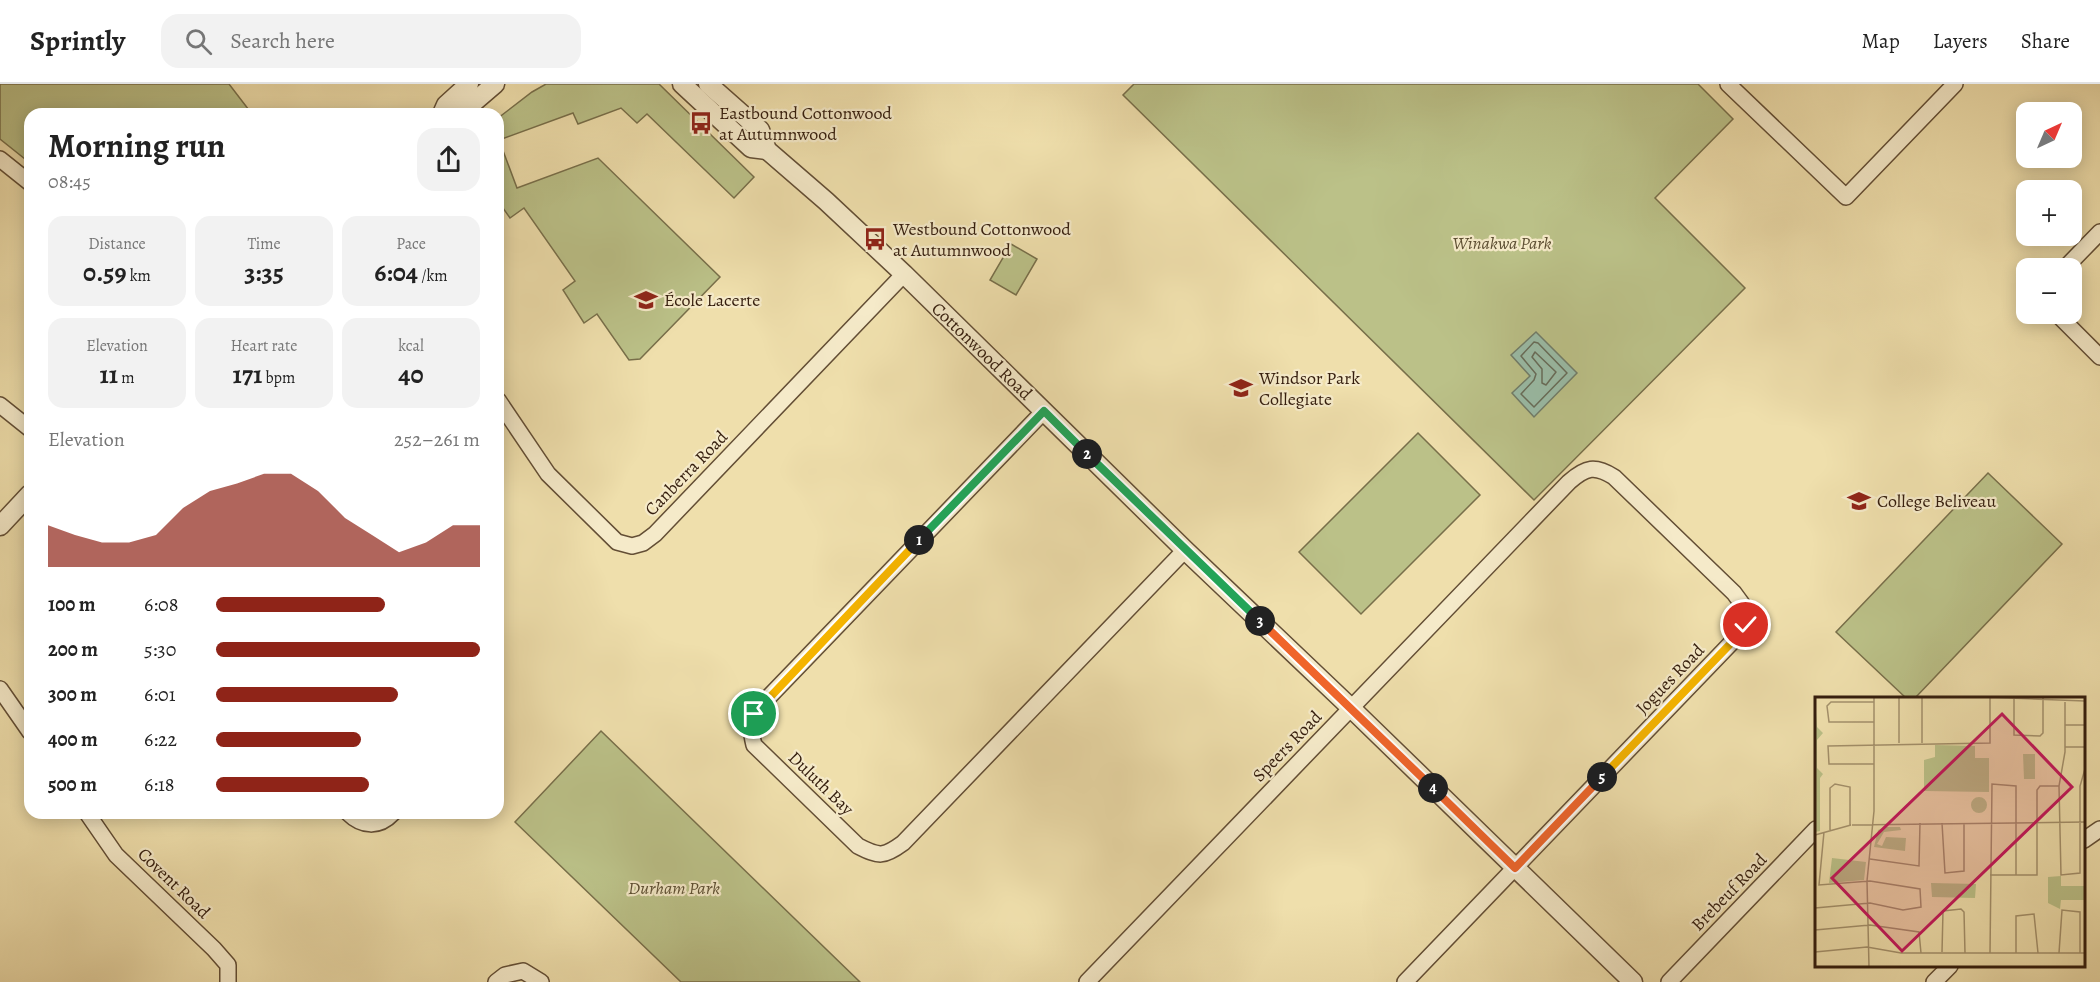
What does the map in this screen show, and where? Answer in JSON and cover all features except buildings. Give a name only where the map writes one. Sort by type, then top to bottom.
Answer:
[{"type":"street","points":[[445,108],[469,84]]},
{"type":"street","points":[[467,108],[495,84]]},
{"type":"street","name":"Cottonwood Road","points":[[682,84],[750,148],[767,150]]},
{"type":"street","name":"Cottonwood Road","points":[[708,84],[760,130],[767,150],[904,274],[1185,550],[1633,982]]},
{"type":"street","points":[[1728,84],[1846,197],[1955,84]]},
{"type":"street","points":[[0,159],[24,178]]},
{"type":"street","points":[[2075,258],[2100,232]]},
{"type":"street","name":"Canberra Road","points":[[504,409],[548,474],[617,542],[632,546],[643,543],[655,534],[904,274]]},
{"type":"street","points":[[2067,324],[2100,357]]},
{"type":"street","points":[[0,405],[24,424]]},
{"type":"street","name":"Duluth Bay","points":[[1044,411],[764,702],[754,714],[750,729],[754,745],[858,846],[875,855],[890,853],[903,843],[1185,550]]},
{"type":"street","name":"Speers Road","points":[[1087,982],[1569,482],[1580,472],[1595,468]]},
{"type":"street","name":"Jogues Road","points":[[1515,868],[1746,625],[1744,608],[1734,593],[1614,477],[1595,468]]},
{"type":"street","points":[[0,526],[24,500]]},
{"type":"street","points":[[0,689],[24,723]]},
{"type":"street","name":"Covent Road","points":[[91,819],[116,855],[214,949],[228,966],[228,982]]},
{"type":"street","points":[[353,819],[366,824],[379,823],[385,819]]},
{"type":"street","name":"Brebeuf Road","points":[[1669,982],[1815,829]]},
{"type":"street","points":[[2085,839],[2100,829]]},
{"type":"street","points":[[1405,982],[1515,868]]},
{"type":"street","points":[[1934,982],[1949,967]]},
{"type":"street","points":[[496,982],[505,975],[523,971],[541,982]]},
{"type":"green space","points":[[0,84],[229,84],[247,108],[24,108],[24,158],[0,139]]},
{"type":"green space","points":[[546,84],[659,84],[754,177],[734,198],[647,114],[637,123],[621,108],[578,124],[573,113],[504,138],[504,113]]},
{"type":"green space","name":"Winakwa Park","points":[[1134,84],[1698,84],[1733,119],[1655,198],[1745,288],[1534,500],[1123,95]]},
{"type":"green space","points":[[504,153],[517,188],[598,158],[720,277],[640,359],[629,360],[597,314],[584,323],[563,290],[575,281],[524,208],[510,218],[504,210]]},
{"type":"green space","points":[[1011,244],[1037,259],[1016,295],[990,280]]},
{"type":"green space","points":[[1418,433],[1480,495],[1361,614],[1299,552]]},
{"type":"green space","points":[[1988,473],[2062,544],[1916,697],[1905,697],[1836,632]]},
{"type":"green space","name":"Durham Park","points":[[601,731],[860,982],[681,982],[515,822]]},
{"type":"water","points":[[1536,332],[1577,373],[1534,417],[1512,393],[1530,376],[1511,355]]},
{"type":"place","name":"Eastbound Cottonwood at Autumnwood","points":[[701,123]]},
{"type":"place","name":"Westbound Cottonwood at Autumnwood","points":[[875,239]]},
{"type":"place","name":"École Lacerte","points":[[646,300]]},
{"type":"place","name":"Windsor Park Collegiate","points":[[1241,388]]},
{"type":"place","name":"College Beliveau","points":[[1859,501]]},
{"type":"route","points":[[754,714],[1044,411],[1515,868],[1746,625]]}]
